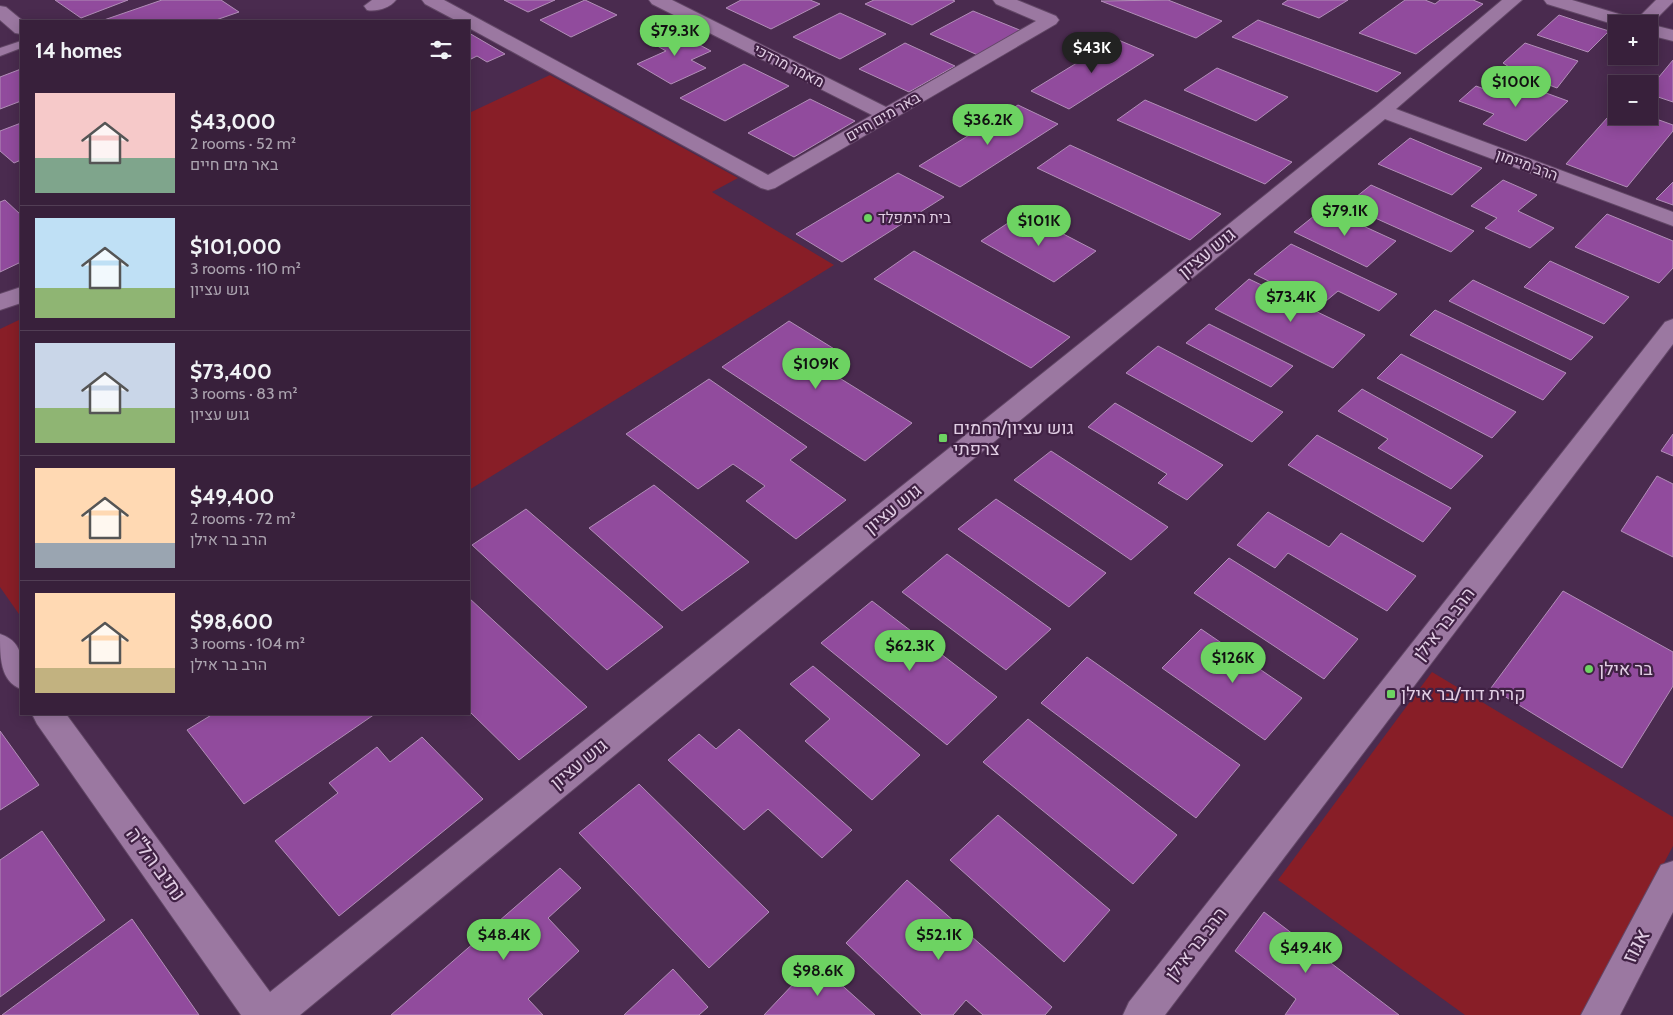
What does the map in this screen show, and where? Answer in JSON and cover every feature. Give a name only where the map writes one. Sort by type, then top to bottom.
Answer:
[{"type":"street","name":"באר מים חיים","points":[[431,0],[468,20]]},
{"type":"street","name":"באר מים חיים","points":[[470,21],[768,184],[1050,20],[1002,0]]},
{"type":"street","name":"גוש עציון","points":[[271,1015],[1382,110],[1513,0]]},
{"type":"street","points":[[1551,0],[1608,17]]},
{"type":"street","points":[[1650,15],[1666,0]]},
{"type":"street","name":"מאמר מרדכי","points":[[666,1],[886,115]]},
{"type":"street","points":[[0,11],[20,28]]},
{"type":"street","points":[[1658,32],[1673,36]]},
{"type":"street","name":"הרב מיימון","points":[[1382,110],[1673,219]]},
{"type":"street","points":[[0,303],[20,294]]},
{"type":"street","name":"הרב בר אילן","points":[[1142,1015],[1673,327]]},
{"type":"street","points":[[0,646],[20,675]]},
{"type":"street","name":"נתיב הל\"ה","points":[[49,715],[264,1015]]},
{"type":"street","name":"אגוז","points":[[1600,1015],[1673,877]]},
{"type":"lane","points":[[0,52],[20,44]]},
{"type":"shaded area","points":[[550,75],[738,178],[712,192],[834,265],[470,489],[470,113]]},
{"type":"shaded area","points":[[20,319],[20,616],[0,587],[0,329]]},
{"type":"shaded area","points":[[1432,672],[1673,817],[1673,846],[1584,1015],[1465,1015],[1278,880]]},
{"type":"building","points":[[55,0],[128,0],[81,18]]},
{"type":"building","points":[[162,0],[221,0],[239,12],[216,20],[104,20]]},
{"type":"building","points":[[504,0],[555,0],[528,12]]},
{"type":"building","points":[[585,0],[617,15],[571,37],[540,20]]},
{"type":"building","points":[[741,0],[810,0],[820,4],[771,29],[726,8]]},
{"type":"building","points":[[874,0],[955,1],[912,25],[865,4]]},
{"type":"building","points":[[1168,0],[1222,21],[1196,38],[1101,1]]},
{"type":"building","points":[[1288,0],[1348,0],[1319,18],[1282,4]]},
{"type":"building","points":[[1405,0],[1425,0],[1435,4],[1440,0],[1473,0],[1483,4],[1416,54],[1359,33]]},
{"type":"building","points":[[973,11],[1022,31],[980,56],[930,34]]},
{"type":"building","points":[[840,13],[886,34],[840,59],[793,37]]},
{"type":"building","points":[[1559,15],[1608,31],[1588,52],[1537,35]]},
{"type":"building","points":[[1258,20],[1401,73],[1377,92],[1232,37]]},
{"type":"building","points":[[672,30],[711,51],[691,60],[706,68],[671,84],[637,64],[666,51],[647,40]]},
{"type":"building","points":[[470,34],[505,54],[487,62],[477,56],[470,60]]},
{"type":"building","points":[[1116,39],[1154,55],[1069,109],[1031,91]]},
{"type":"building","points":[[905,43],[955,66],[909,92],[859,69]]},
{"type":"building","points":[[1525,43],[1578,61],[1557,88],[1520,74],[1503,63]]},
{"type":"building","points":[[1673,60],[1673,102],[1658,97],[1658,78]]},
{"type":"building","points":[[744,64],[789,86],[725,121],[680,98]]},
{"type":"building","points":[[1217,68],[1288,97],[1256,121],[1184,90]]},
{"type":"building","points":[[20,69],[20,101],[0,109],[0,77]]},
{"type":"building","points":[[1513,81],[1568,101],[1526,141],[1483,124],[1494,114],[1459,101],[1476,86],[1498,94]]},
{"type":"building","points":[[810,99],[855,121],[794,157],[748,133]]},
{"type":"building","points":[[1145,100],[1292,162],[1265,184],[1117,120]]},
{"type":"building","points":[[1018,105],[1058,124],[960,187],[919,166]]},
{"type":"building","points":[[1608,117],[1608,125],[1658,125],[1658,120],[1673,125],[1673,131],[1627,187],[1566,164]]},
{"type":"building","points":[[20,123],[20,160],[14,163],[0,151],[0,131]]},
{"type":"building","points":[[1410,138],[1482,168],[1452,195],[1378,164]]},
{"type":"building","points":[[1070,145],[1221,214],[1190,240],[1037,168]]},
{"type":"building","name":"בית הימפלד","points":[[898,173],[944,197],[842,262],[796,234]]},
{"type":"building","points":[[1503,180],[1537,195],[1518,211],[1554,228],[1530,248],[1485,228],[1497,218],[1471,206]]},
{"type":"building","points":[[1673,182],[1673,205],[1656,199]]},
{"type":"building","points":[[1371,185],[1474,231],[1451,252],[1346,205]]},
{"type":"building","points":[[5,200],[20,214],[20,262],[0,272],[0,202]]},
{"type":"building","points":[[1324,208],[1396,241],[1367,267],[1294,232]]},
{"type":"building","points":[[1023,213],[1096,251],[1054,282],[981,241]]},
{"type":"building","points":[[1607,214],[1673,241],[1673,268],[1659,283],[1575,247]]},
{"type":"building","points":[[1291,244],[1397,294],[1379,311],[1338,291],[1320,306],[1254,274]]},
{"type":"building","points":[[914,251],[1070,337],[1031,368],[874,279]]},
{"type":"building","points":[[1550,261],[1629,297],[1604,324],[1524,287]]},
{"type":"building","points":[[1249,279],[1365,335],[1333,368],[1215,309]]},
{"type":"building","points":[[1473,280],[1593,337],[1571,360],[1449,301]]},
{"type":"building","points":[[1435,310],[1566,373],[1543,400],[1410,335]]},
{"type":"building","points":[[789,321],[844,355],[825,369],[912,423],[865,461],[722,367]]},
{"type":"building","points":[[1209,324],[1293,366],[1271,387],[1186,343]]},
{"type":"building","points":[[1158,346],[1283,412],[1252,442],[1126,373]]},
{"type":"building","points":[[1401,354],[1516,412],[1492,438],[1377,378]]},
{"type":"building","points":[[709,379],[807,447],[790,460],[846,500],[796,539],[746,501],[765,486],[733,464],[698,489],[626,434]]},
{"type":"building","points":[[1362,389],[1483,456],[1451,489],[1378,448],[1388,439],[1338,411]]},
{"type":"building","points":[[1115,403],[1223,465],[1187,500],[1158,483],[1167,474],[1088,427]]},
{"type":"building","points":[[1673,434],[1673,456],[1661,451]]},
{"type":"building","points":[[1317,435],[1451,508],[1423,542],[1288,465]]},
{"type":"building","points":[[1051,451],[1168,527],[1131,560],[1014,480]]},
{"type":"building","points":[[1657,476],[1673,484],[1673,557],[1621,531]]},
{"type":"building","points":[[654,485],[749,562],[682,611],[589,528]]},
{"type":"building","points":[[996,499],[1106,573],[1069,607],[958,529]]},
{"type":"building","points":[[526,509],[663,627],[607,670],[472,545]]},
{"type":"building","points":[[1268,512],[1329,547],[1341,533],[1416,576],[1387,611],[1288,553],[1275,568],[1237,545]]},
{"type":"building","points":[[947,554],[1051,629],[1006,670],[902,592]]},
{"type":"building","points":[[1229,558],[1358,639],[1324,679],[1194,593]]},
{"type":"building","name":"בר אילן","points":[[1563,591],[1673,652],[1673,686],[1622,768],[1491,688]]},
{"type":"building","points":[[470,599],[587,707],[519,760],[470,712]]},
{"type":"building","points":[[872,601],[997,697],[947,745],[821,643]]},
{"type":"building","points":[[1201,629],[1302,698],[1265,740],[1162,668]]},
{"type":"building","points":[[1087,657],[1240,765],[1196,818],[1041,703]]},
{"type":"building","points":[[813,666],[920,755],[872,800],[805,741],[830,719],[790,684]]},
{"type":"building","points":[[211,715],[374,715],[244,804],[187,730]]},
{"type":"building","points":[[1028,719],[1177,835],[1133,884],[983,762]]},
{"type":"building","points":[[739,729],[852,830],[822,858],[768,809],[744,830],[668,760],[699,734],[716,749]]},
{"type":"building","points":[[0,731],[39,785],[0,810]]},
{"type":"building","points":[[422,737],[483,799],[339,916],[275,841],[338,793],[329,783],[377,747],[390,762]]},
{"type":"building","points":[[639,784],[769,912],[709,968],[579,833]]},
{"type":"building","points":[[998,815],[1110,910],[1064,962],[950,860]]},
{"type":"building","points":[[42,831],[105,920],[0,997],[0,860]]},
{"type":"building","points":[[560,868],[581,888],[548,918],[579,951],[528,999],[543,1015],[391,1015]]},
{"type":"building","points":[[907,880],[1052,1007],[1045,1015],[983,1015],[966,1000],[953,1015],[922,1015],[846,943]]},
{"type":"building","points":[[1264,912],[1399,1015],[1285,1015],[1296,999],[1235,951]]},
{"type":"building","points":[[132,919],[199,1015],[2,1015]]},
{"type":"building","points":[[815,961],[875,1015],[764,1015]]},
{"type":"building","points":[[673,969],[708,1007],[699,1015],[624,1015]]},
{"type":"place","name":"בית הימפלד","points":[[868,218]]},
{"type":"place","name":"גוש עציון/רחמים צרפתי","points":[[943,438]]},
{"type":"place","name":"בר אילן","points":[[1589,669]]},
{"type":"place","name":"קרית דוד/בר אילן","points":[[1391,694]]}]
